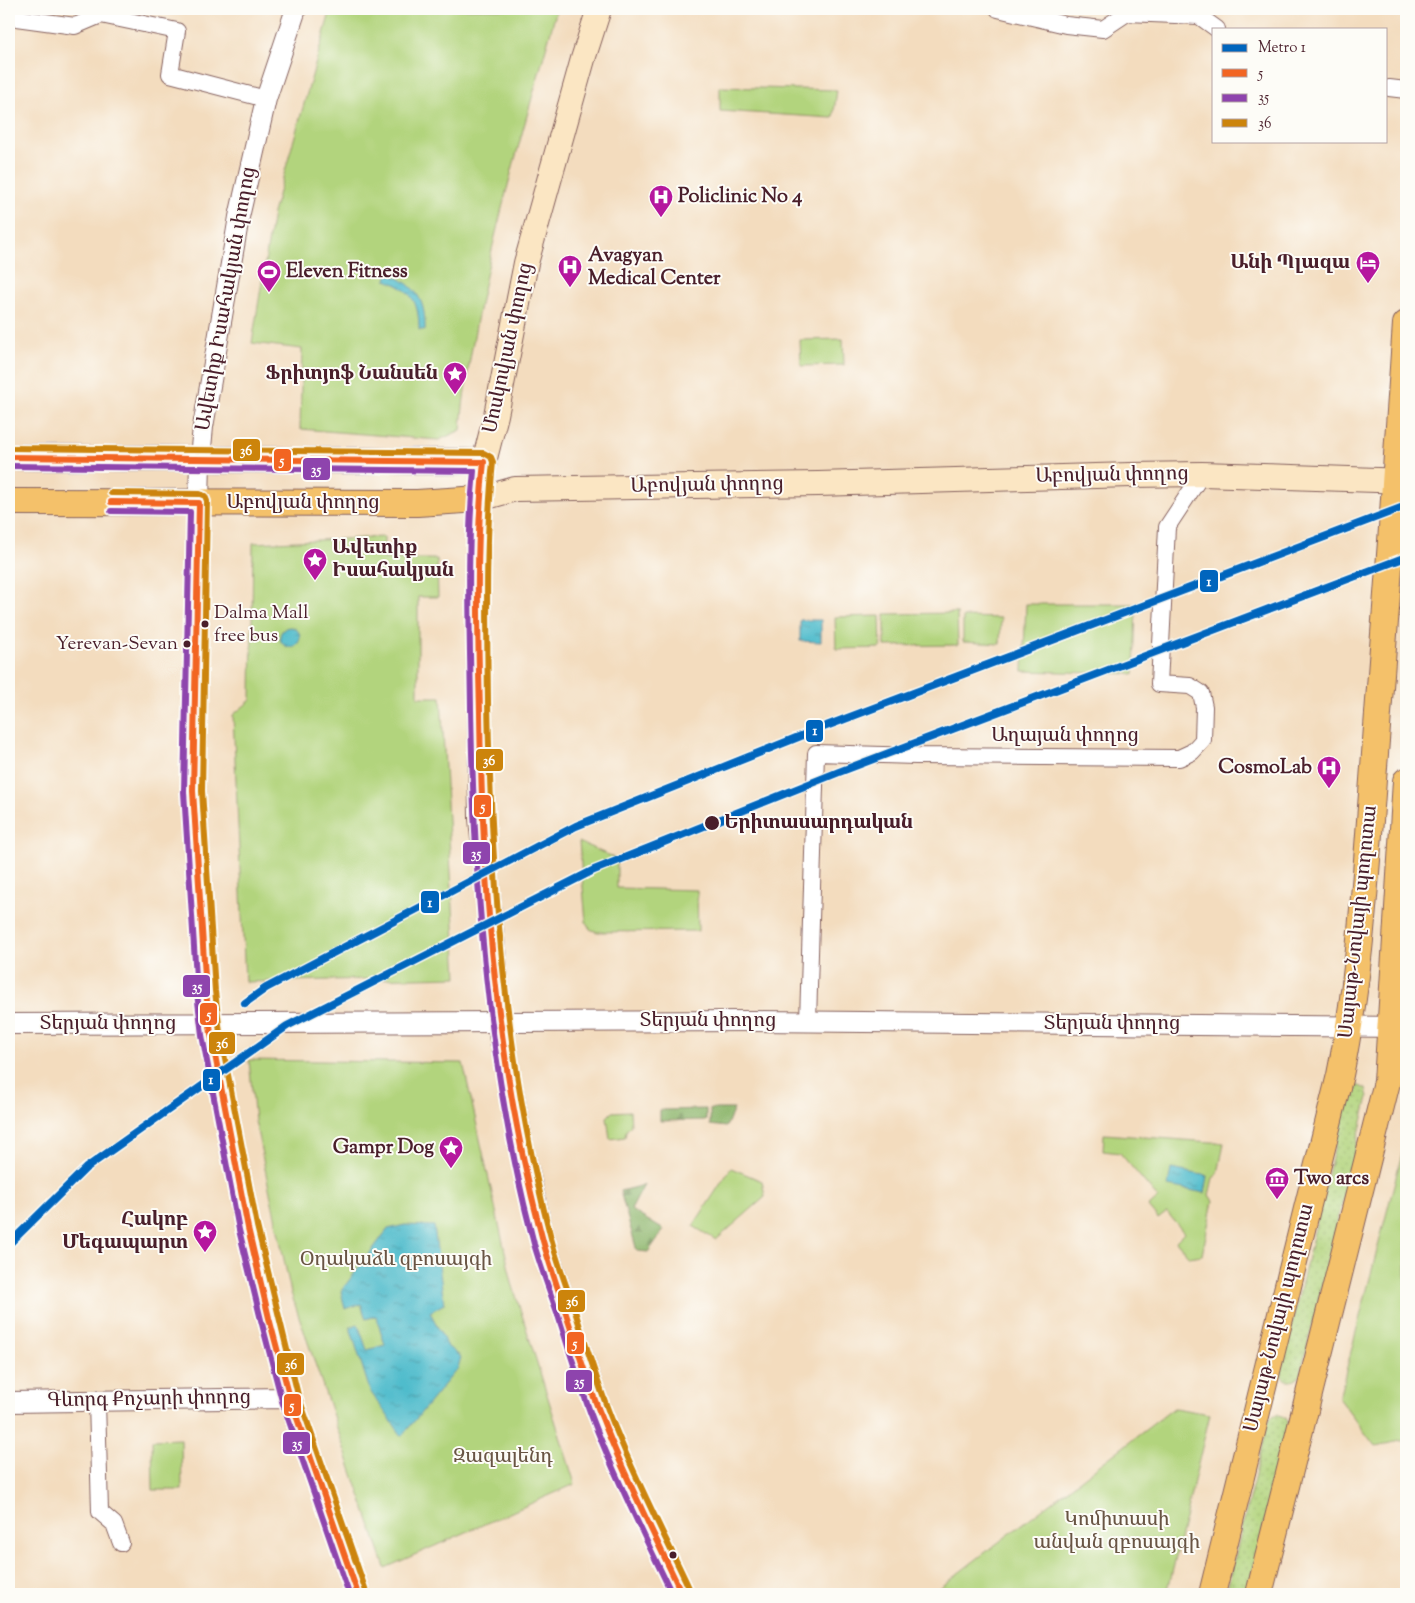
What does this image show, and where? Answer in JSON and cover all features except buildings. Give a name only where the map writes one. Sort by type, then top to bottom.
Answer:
[{"type":"main road","name":"Մոսկովյան փողոց","points":[[599,9],[580,69],[526,263],[496,415],[484,462],[480,499],[478,605],[481,818],[500,1022],[522,1150],[543,1242],[601,1417],[629,1482],[682,1594]]},
{"type":"main road","name":"Սայաթ-Նովայի պողոտա","points":[[1212,1594],[1340,1075],[1350,1026],[1358,970],[1401,481],[1406,324]]},
{"type":"main road","name":"Աբովյան փողոց","points":[[9,457],[484,462]]},
{"type":"main road","name":"Աբովյան փողոց","points":[[9,502],[417,503],[480,499],[514,489],[818,484],[1111,475],[1202,474],[1401,481]]},
{"type":"main road","name":"Սայաթ-Նովայի պողոտա","points":[[1259,1594],[1387,1082],[1399,1027],[1406,781]]},
{"type":"street","name":"Ավետիք Իսահակյան փողոց","points":[[296,9],[266,99],[239,217],[203,427],[200,458],[193,791],[209,1024],[248,1228],[290,1398],[358,1594]]},
{"type":"street","points":[[998,9],[1066,25],[1103,29],[1127,13],[1199,16],[1216,28]]},
{"type":"street","points":[[9,17],[75,26],[101,15],[177,31],[170,74],[266,99]]},
{"type":"street","points":[[1389,88],[1406,90]]},
{"type":"street","name":"Աղայան փողոց","points":[[808,1021],[816,753],[916,756],[1179,758],[1192,752],[1203,740],[1204,707],[1200,693],[1190,686],[1159,684],[1167,526],[1202,474]]},
{"type":"street","name":"Տերյան փողոց","points":[[9,1024],[808,1021],[1399,1027]]},
{"type":"street","name":"Գևորգ Քոչարի փողոց","points":[[9,1402],[290,1398]]},
{"type":"street","points":[[98,1401],[100,1512],[114,1524],[121,1542]]},
{"type":"green space","points":[[331,9],[557,9],[493,245],[469,364],[461,430],[439,440],[300,429],[302,349],[252,343],[273,213]]},
{"type":"green space","points":[[720,87],[837,90],[833,118],[720,111]]},
{"type":"green space","points":[[843,339],[844,365],[801,366],[800,340]]},
{"type":"green space","points":[[384,537],[384,559],[437,559],[438,597],[418,597],[418,697],[441,697],[457,977],[245,982],[233,715],[251,700],[253,543]]},
{"type":"green space","points":[[1026,604],[1136,604],[1134,674],[1023,671]]},
{"type":"green space","points":[[957,613],[958,645],[885,646],[885,614]]},
{"type":"green space","points":[[880,616],[881,648],[836,649],[835,617]]},
{"type":"green space","points":[[963,617],[1001,618],[1000,644],[963,642]]},
{"type":"green space","points":[[579,842],[617,859],[617,888],[697,890],[698,931],[597,932],[590,929],[586,922]]},
{"type":"green space","name":"Օղակաձև զբոսայգի","points":[[249,1060],[463,1063],[512,1283],[575,1484],[385,1568],[291,1293],[255,1121]]},
{"type":"green space","points":[[1357,1085],[1366,1089],[1368,1097],[1300,1376],[1289,1381],[1280,1373],[1348,1092],[1350,1088]]},
{"type":"green space","points":[[706,1109],[706,1120],[660,1121],[660,1110]]},
{"type":"green space","points":[[710,1109],[734,1109],[726,1127],[710,1125]]},
{"type":"green space","points":[[630,1111],[631,1125],[626,1131],[625,1137],[610,1139],[607,1117],[612,1112]]},
{"type":"green space","points":[[1104,1134],[1224,1143],[1218,1174],[1213,1178],[1209,1195],[1213,1201],[1202,1255],[1189,1257],[1176,1241],[1184,1233],[1167,1212],[1158,1219],[1148,1207],[1158,1198],[1120,1153],[1103,1151]]},
{"type":"green space","points":[[1406,1138],[1406,1440],[1375,1446],[1339,1398]]},
{"type":"green space","points":[[731,1168],[762,1181],[765,1197],[716,1240],[693,1226]]},
{"type":"green space","points":[[644,1185],[631,1210],[664,1230],[648,1252],[637,1251],[620,1191]]},
{"type":"green space","name":"Կոմիտասի անվան զբոսայգի","points":[[1174,1408],[1210,1414],[1167,1594],[931,1594]]},
{"type":"green space","points":[[1277,1414],[1286,1418],[1288,1427],[1247,1594],[1226,1594],[1268,1422],[1271,1417]]},
{"type":"green space","points":[[181,1439],[182,1490],[153,1490],[152,1440]]},
{"type":"water","points":[[388,273],[406,283],[417,295],[424,310],[425,330],[419,330],[418,312],[412,298],[402,288],[386,280]]},
{"type":"water","points":[[800,620],[821,620],[821,642],[800,641]]},
{"type":"water","points":[[290,627],[297,630],[300,637],[297,644],[290,647],[283,644],[280,637],[283,630]]},
{"type":"water","points":[[1171,1169],[1208,1176],[1205,1193],[1168,1186]]},
{"type":"water","points":[[405,1225],[434,1226],[444,1304],[430,1312],[448,1347],[461,1357],[458,1368],[402,1436],[370,1391],[350,1327],[358,1324],[367,1350],[385,1345],[376,1316],[366,1319],[361,1304],[345,1309],[341,1291],[388,1229]]},
{"type":"metro line","name":"1","points":[[245,1003],[266,988],[576,826],[821,728],[1406,506]]},
{"type":"metro line","name":"1","points":[[9,1244],[86,1168],[287,1026],[594,870],[839,772],[1406,557]]},
{"type":"transit line","name":"36","points":[[9,448],[484,453],[491,457],[493,462],[490,492],[487,611],[493,836],[503,971],[522,1106],[553,1247],[600,1388],[628,1460],[690,1590]]},
{"type":"transit line","name":"5","points":[[9,457],[484,462],[479,525],[478,588],[484,846],[495,979],[514,1111],[543,1241],[587,1377],[620,1463],[682,1594]]},
{"type":"transit line","name":"35","points":[[9,466],[474,471],[470,530],[469,590],[476,844],[486,978],[505,1112],[534,1244],[593,1420],[611,1464],[672,1594]]},
{"type":"transit line","name":"36","points":[[111,493],[200,494],[205,496],[207,501],[202,791],[215,991],[220,1033],[257,1226],[298,1395],[366,1591]]},
{"type":"transit line","name":"5","points":[[111,502],[199,503],[193,791],[206,992],[211,1034],[248,1228],[269,1318],[290,1398],[358,1594]]},
{"type":"transit line","name":"35","points":[[111,511],[190,512],[184,792],[197,993],[202,1035],[239,1230],[282,1401],[349,1594]]},
{"type":"place","name":"Policlinic No 4","points":[[661,218]]},
{"type":"place","name":"Անի Պլազա","points":[[1368,284]]},
{"type":"place","name":"Avagyan Medical Center","points":[[570,288]]},
{"type":"place","name":"Eleven Fitness","points":[[269,293]]},
{"type":"place","name":"Ֆրիտյոֆ Նանսեն","points":[[455,395]]},
{"type":"place","name":"Ավետիք Իսահակյան","points":[[315,581]]},
{"type":"place","name":"Dalma Mall free bus","points":[[205,624]]},
{"type":"place","name":"Yerevan-Sevan","points":[[187,644]]},
{"type":"place","name":"CosmoLab","points":[[1329,789]]},
{"type":"place","name":"Երիտասարդական","points":[[712,823]]},
{"type":"place","name":"Gampr Dog","points":[[451,1169]]},
{"type":"place","name":"Two arcs","points":[[1277,1200]]},
{"type":"place","name":"Հակոբ Մեգապարտ","points":[[205,1253]]},
{"type":"park label","name":"Զազալենդ","points":[[503,1457]]}]
